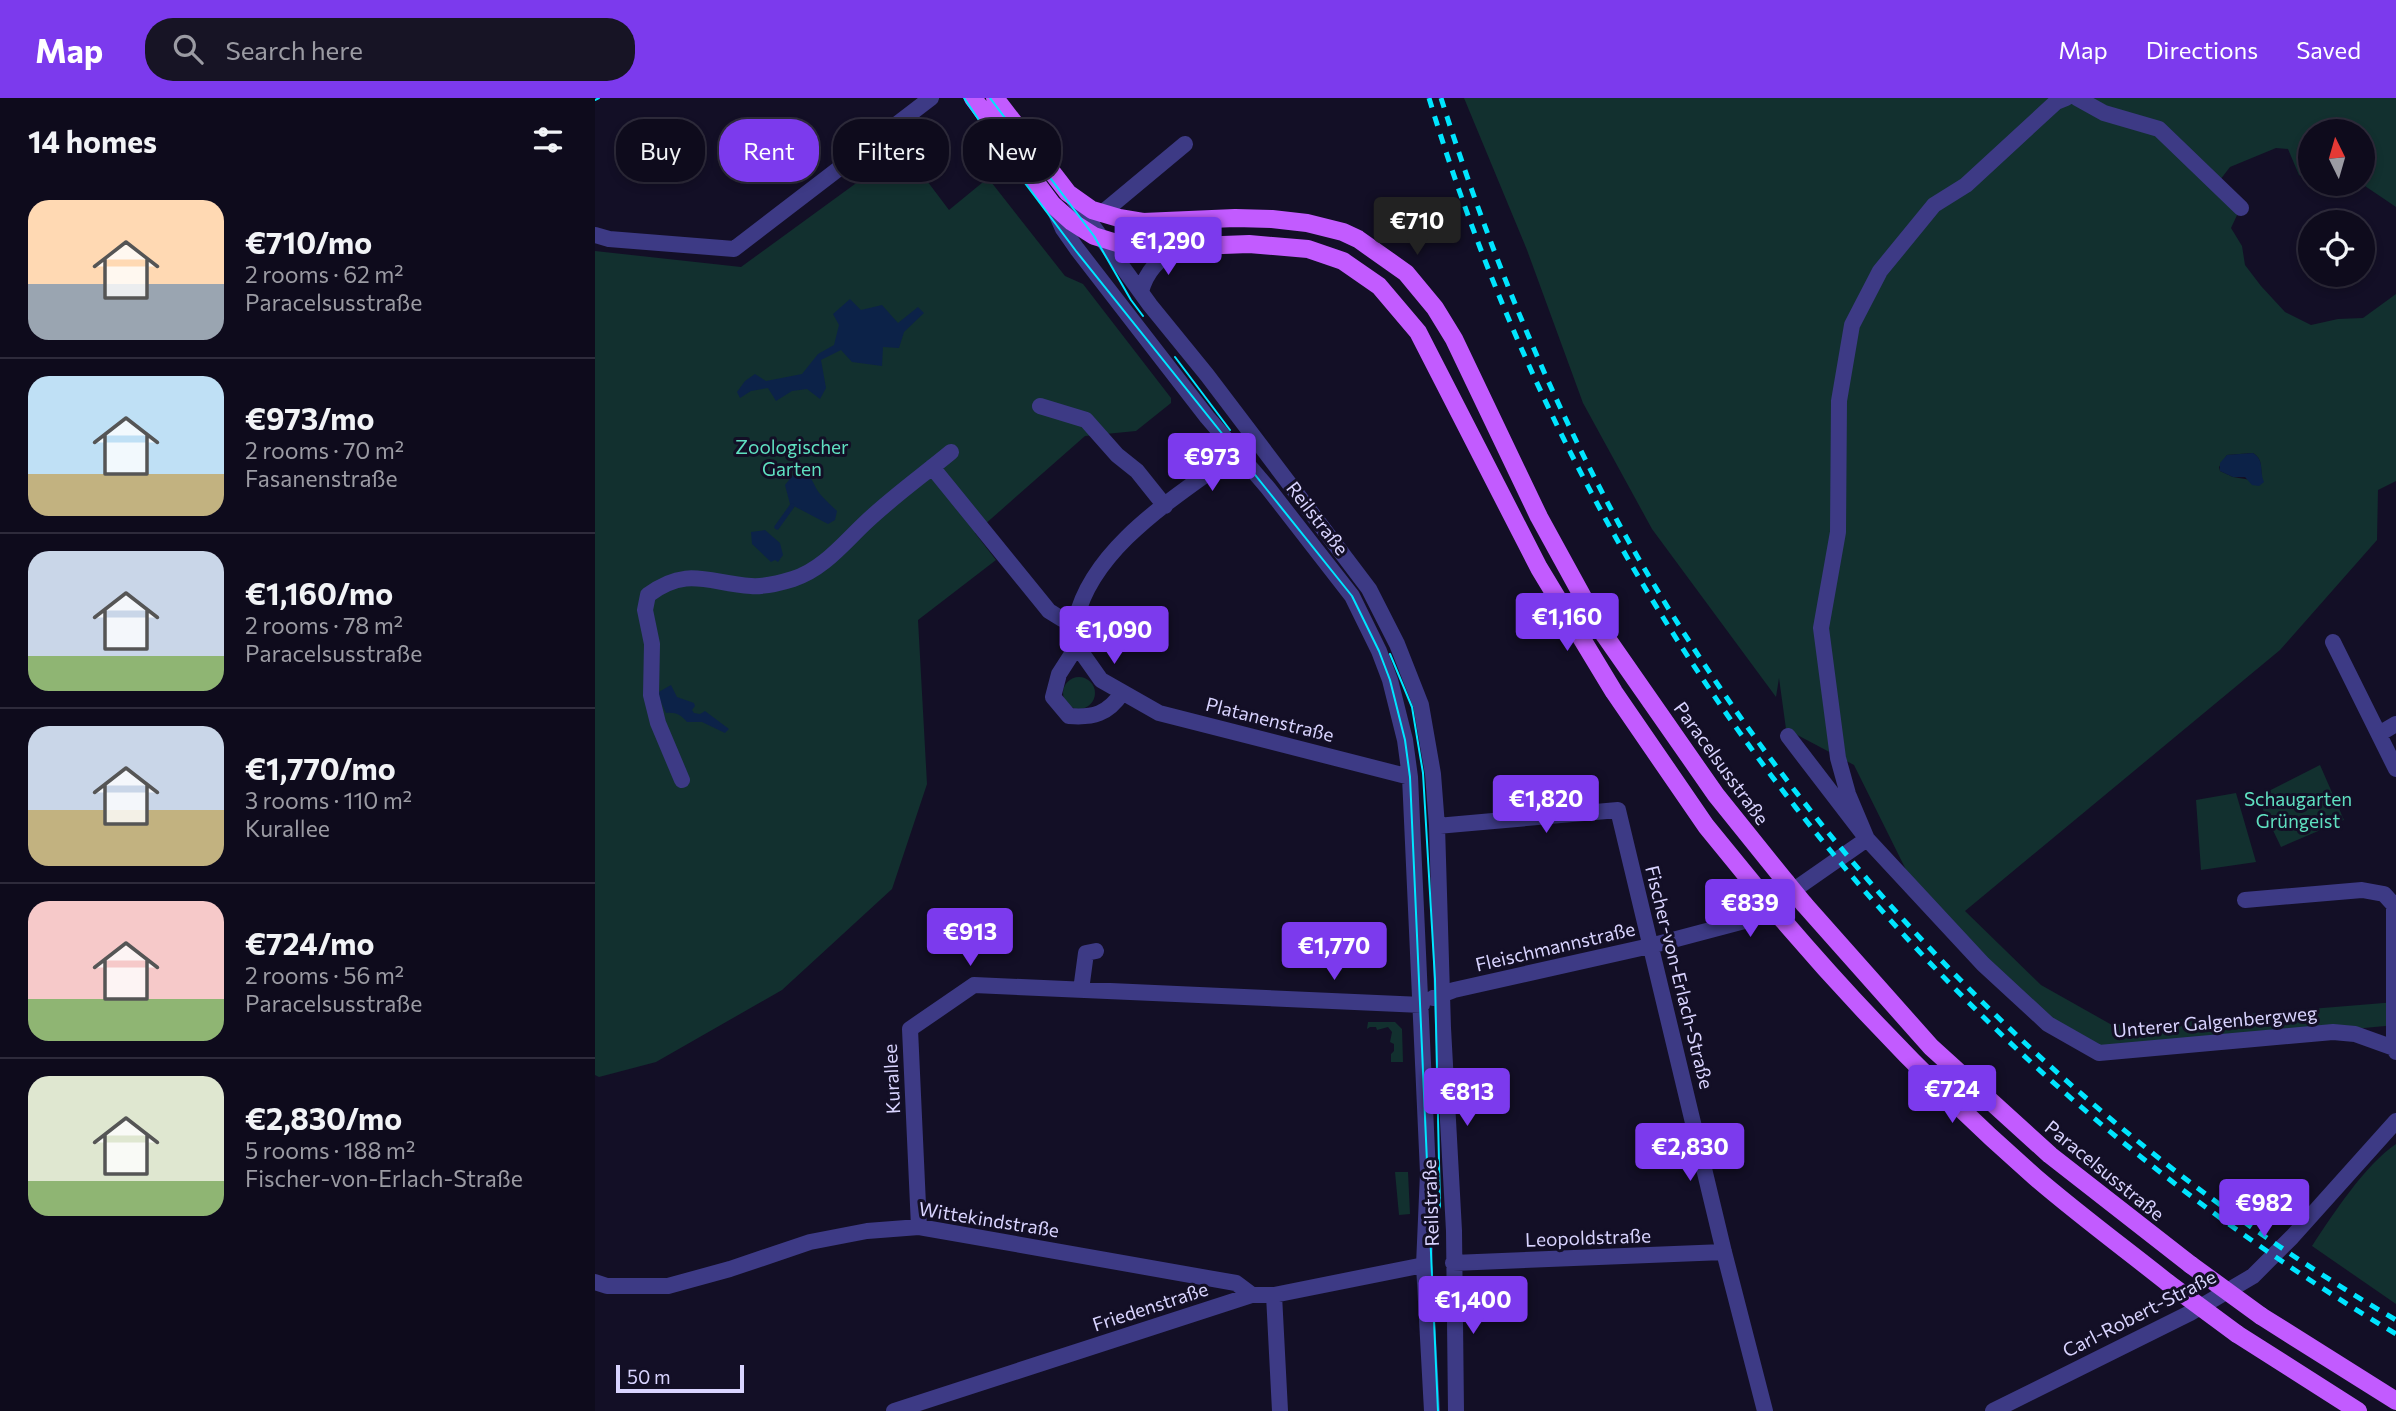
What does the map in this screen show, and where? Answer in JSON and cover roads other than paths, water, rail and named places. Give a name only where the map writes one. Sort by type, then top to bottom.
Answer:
[{"type":"main road","name":"Reilstraße","points":[[973,98],[1052,204]]},
{"type":"main road","points":[[995,98],[1070,196]]},
{"type":"main road","name":"Paracelsusstraße","points":[[1070,196],[1101,214],[1143,222],[1235,218],[1307,223],[1343,232],[1358,239],[1406,273],[1428,298],[1454,339],[1539,517],[1601,630],[1716,795],[1804,904],[1931,1046],[2050,1155],[2261,1316],[2396,1401]]},
{"type":"main road","points":[[1052,204],[1072,222],[1098,238],[1144,248],[1249,244],[1308,249],[1324,253],[1355,268],[1379,286],[1418,332],[1502,500],[1595,661],[1706,826],[1810,952],[1934,1082],[2036,1177],[2168,1283],[2237,1334],[2358,1411]]},
{"type":"street","points":[[595,235],[609,239],[734,249],[930,98]]},
{"type":"street","name":"Unterer Galgenbergweg","points":[[1867,839],[1848,794],[1838,758],[1821,628],[1838,532],[1839,401],[1852,325],[1879,271],[1934,205],[1966,185],[2056,102],[2066,98]]},
{"type":"street","points":[[2077,98],[2104,113],[2159,130],[2241,208]]},
{"type":"street","points":[[1101,214],[1185,144]]},
{"type":"street","points":[[1070,196],[1098,238],[1131,300],[1233,433],[1269,459]]},
{"type":"street","name":"Reilstraße","points":[[1052,204],[1063,229],[1077,248],[1207,417],[1352,596],[1390,680],[1405,740],[1410,777],[1429,1173],[1425,1265],[1432,1411]]},
{"type":"street","name":"Reilstraße","points":[[1098,238],[1369,589],[1397,644],[1421,705],[1433,774],[1437,826],[1454,1231],[1457,1411]]},
{"type":"street","points":[[1141,292],[1150,270],[1177,248]]},
{"type":"street","points":[[1040,406],[1086,420],[1117,455],[1136,471],[1165,506]]},
{"type":"street","points":[[682,780],[658,723],[651,695],[652,644],[645,610],[648,595],[661,585],[683,579],[706,578],[751,586],[796,578],[827,560],[864,524],[951,452]]},
{"type":"street","points":[[1122,693],[1115,704],[1089,718],[1069,716],[1053,697],[1059,674],[1076,646],[1076,621],[1090,584],[1114,550],[1165,506],[1238,452]]},
{"type":"street","points":[[932,467],[1049,611],[1062,619],[1076,621]]},
{"type":"street","points":[[2333,642],[2396,769]]},
{"type":"street","name":"Platanenstraße","points":[[1076,646],[1101,680],[1159,713],[1410,777]]},
{"type":"street","points":[[2378,734],[2396,724]]},
{"type":"street","name":"Unterer Galgenbergweg","points":[[1788,736],[1867,839],[2002,981],[2048,1024],[2099,1053],[2333,1032],[2355,1034],[2395,1049]]},
{"type":"street","name":"Fischer-von-Erlach-Straße","points":[[1437,826],[1618,810],[1765,1411]]},
{"type":"street","name":"Fleischmannstraße","points":[[1442,993],[1650,946],[1759,916],[1867,839]]},
{"type":"street","points":[[2245,900],[2362,890],[2383,894],[2394,905],[2395,1049]]},
{"type":"street","points":[[1081,990],[1086,953],[1096,951]]},
{"type":"street","name":"Kurallee","points":[[919,1227],[910,1029],[974,985],[1422,1004]]},
{"type":"street","points":[[1422,1004],[1442,993]]},
{"type":"street","name":"Carl-Robert-Straße","points":[[1993,1411],[2174,1321],[2244,1282],[2262,1268],[2396,1121]]},
{"type":"street","name":"Wittekindstraße","points":[[595,1282],[607,1286],[668,1286],[730,1269],[810,1242],[867,1231],[919,1227],[1236,1283],[1252,1295]]},
{"type":"street","name":"Leopoldstraße","points":[[1453,1263],[1724,1252]]},
{"type":"street","name":"Friedenstraße","points":[[894,1411],[1252,1295],[1274,1295],[1425,1265]]},
{"type":"street","points":[[1274,1295],[1280,1411]]},
{"type":"water","points":[[850,299],[861,310],[882,305],[898,323],[918,307],[924,313],[904,332],[899,348],[883,347],[882,366],[852,362],[841,350],[821,360],[826,388],[820,399],[807,389],[792,391],[776,401],[768,388],[751,391],[740,398],[737,392],[745,381],[755,374],[766,381],[802,374],[818,354],[834,345],[839,325],[833,314]]},
{"type":"water","points":[[2253,453],[2259,459],[2264,482],[2259,486],[2252,485],[2245,477],[2233,477],[2220,471],[2220,463],[2227,455]]},
{"type":"water","points":[[797,470],[809,476],[820,494],[837,511],[835,520],[828,524],[790,504],[785,485]]},
{"type":"water","points":[[765,530],[780,543],[783,555],[778,562],[771,562],[752,544],[751,532]]},
{"type":"water","points":[[671,685],[677,697],[694,703],[694,713],[705,711],[729,729],[725,733],[702,722],[687,722],[678,714],[666,713],[657,693]]},
{"type":"waterway","points":[[777,527],[792,506]]},
{"type":"tram line","points":[[595,100],[599,98]]},
{"type":"tram line","points":[[964,98],[1076,251],[1352,596],[1390,680],[1405,740],[1410,777],[1438,1411]]},
{"type":"tram line","points":[[990,98],[1094,236],[1143,316]]},
{"type":"tram line","points":[[1175,357],[1230,430]]},
{"type":"tram line","points":[[1390,654],[1412,707],[1423,773],[1435,979],[1440,1208]]},
{"type":"railway","points":[[1429,98],[1497,290],[1581,472],[1680,645],[1795,807],[1925,958],[2069,1096],[2226,1222],[2396,1334]]},
{"type":"railway","points":[[1441,98],[1498,262],[1592,473],[1619,524],[1691,644],[1771,760],[1859,870],[1955,974],[2056,1072],[2164,1162],[2278,1245],[2396,1320]]},
{"type":"park label","name":"Zoologischer Garten","points":[[792,457]]},
{"type":"park label","name":"Schaugarten Grüngeist","points":[[2298,809]]}]
